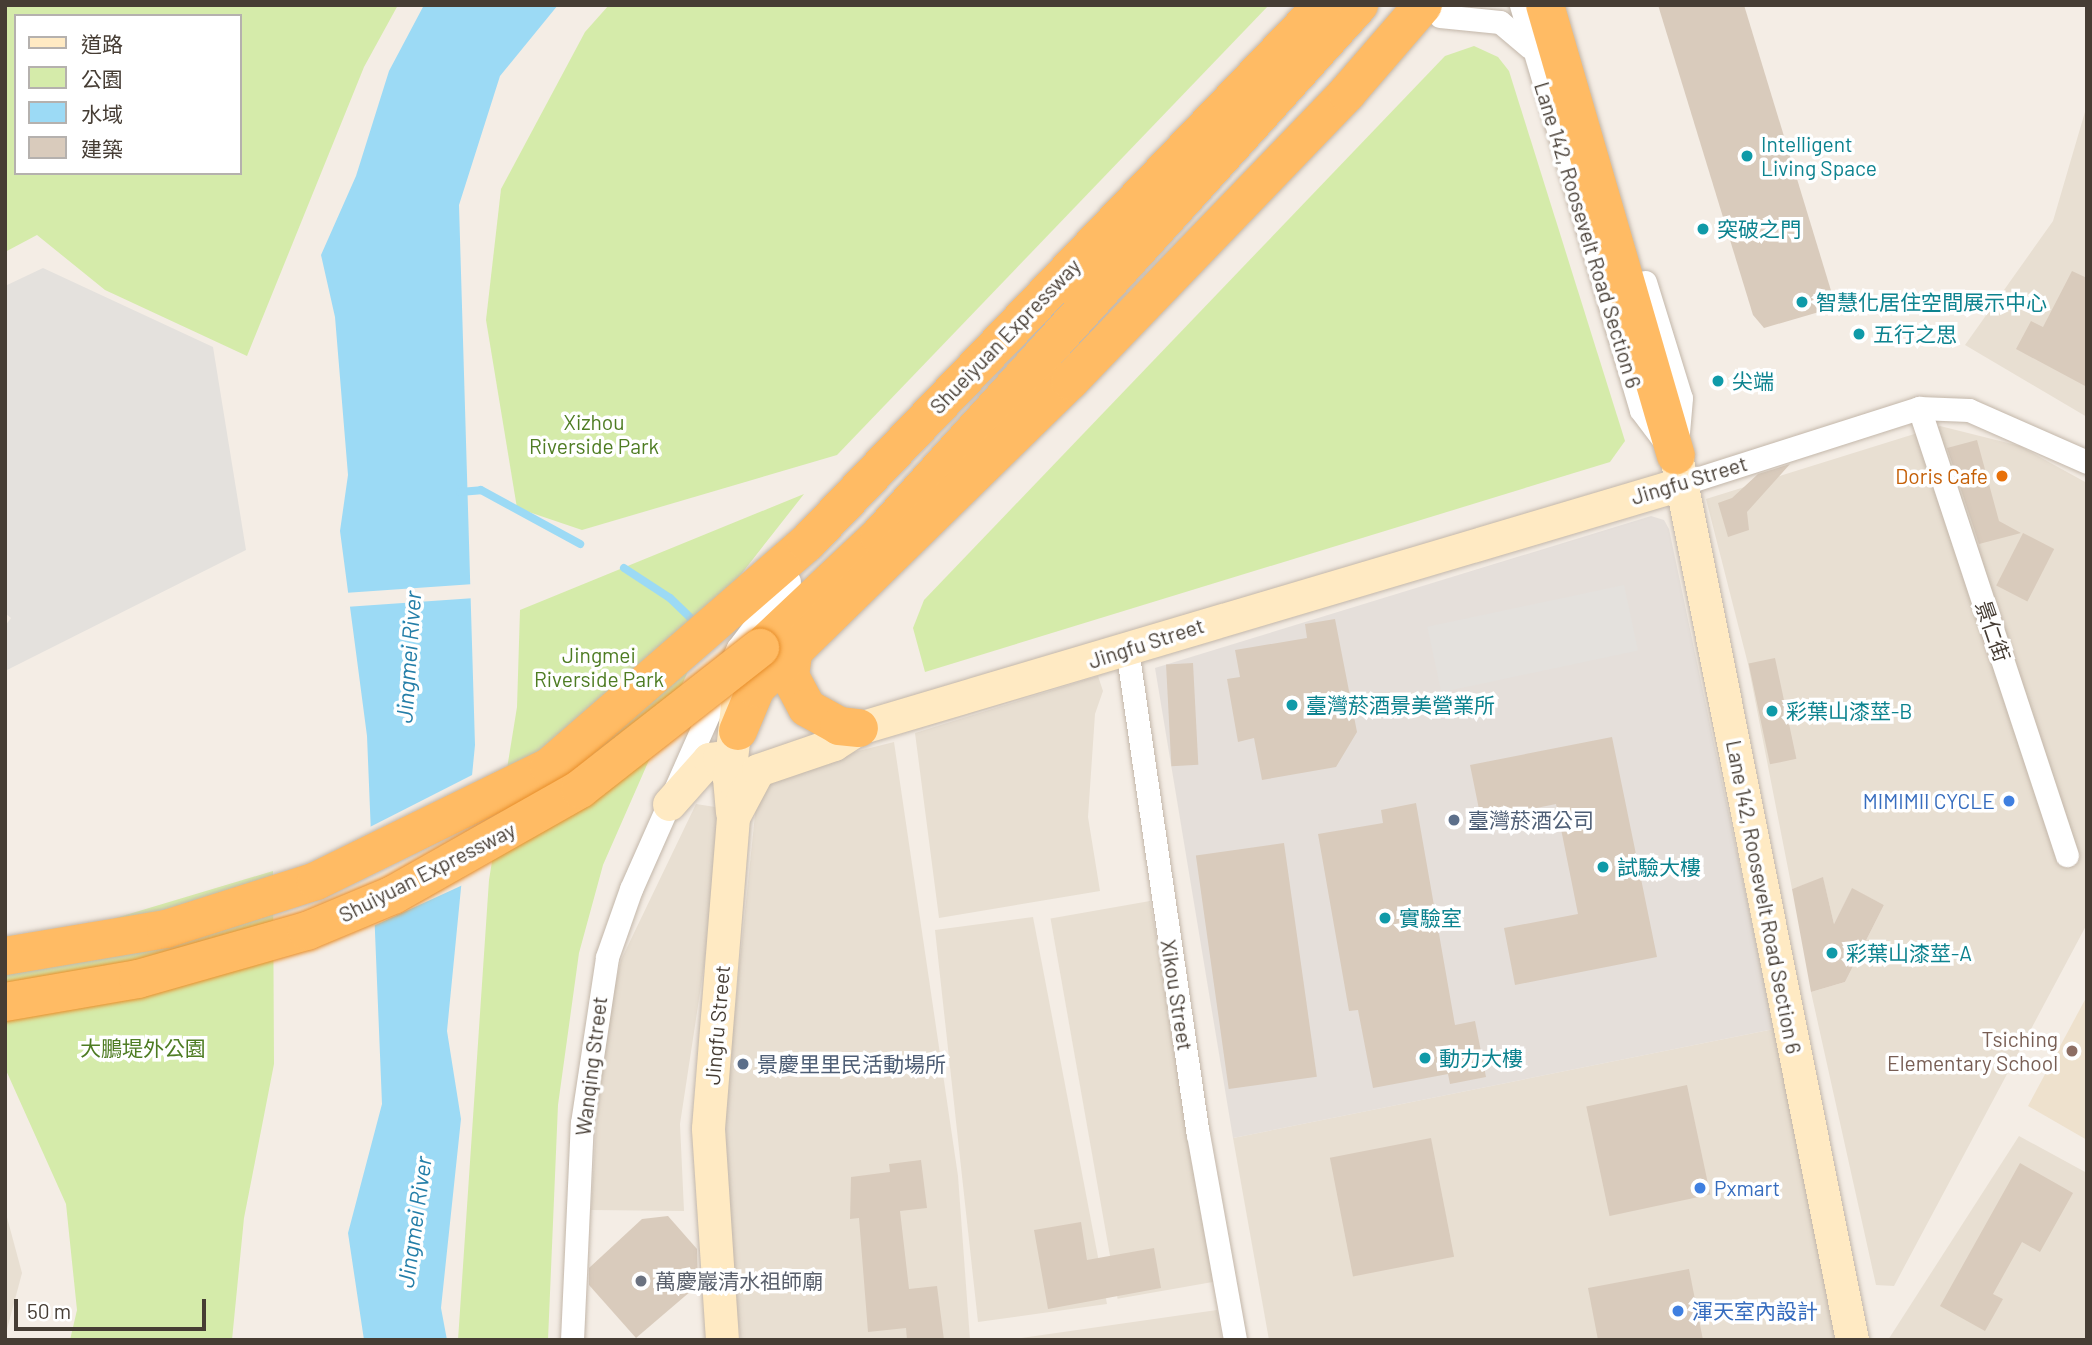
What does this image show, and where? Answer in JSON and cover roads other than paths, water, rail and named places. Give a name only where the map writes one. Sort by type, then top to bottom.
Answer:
[{"type":"highway","name":"Shuiyuan Expressway","points":[[5,956],[166,929],[316,881],[549,766],[807,543],[1323,5]]},
{"type":"highway","name":"Shuiyuan Expressway","points":[[5,1002],[138,979],[307,932],[393,895],[580,789],[760,648],[879,536],[1359,5]]},
{"type":"highway","points":[[1545,5],[1680,469]]},
{"type":"highway","points":[[738,731],[757,688],[835,615],[1146,302],[1347,93],[1431,11]]},
{"type":"highway","points":[[793,654],[790,676],[807,708],[839,726],[859,728]]},
{"type":"street","name":"Wanqing Street","points":[[572,1340],[592,1037],[607,957],[669,804],[738,648],[765,605],[1336,5]]},
{"type":"street","name":"Lane 142, Roosevelt Road Section 6","points":[[1521,5],[1641,410],[1680,469]]},
{"type":"street","name":"Lane 142, Roosevelt Road Section 6","points":[[1559,5],[1681,398],[1680,469],[1852,1340]]},
{"type":"street","points":[[1431,11],[1500,22],[1532,49]]},
{"type":"street","name":"Jingfu Street","points":[[722,1340],[708,1128],[733,817],[758,770],[834,744],[859,728],[1127,649],[1680,469],[1919,408],[1969,410],[2087,462]]},
{"type":"street","name":"景仁街","points":[[1919,408],[2067,855]]},
{"type":"street","points":[[733,817],[729,776],[738,731],[738,648]]},
{"type":"street","name":"Xikou Street","points":[[1127,649],[1198,1135],[1235,1340]]},
{"type":"street","points":[[669,804],[709,759],[719,758],[729,776]]},
{"type":"water","name":"Jingmei River","points":[[424,5],[558,5],[500,76],[459,205],[475,745],[447,1031],[461,1119],[441,1308],[447,1340],[364,1340],[348,1233],[382,1104],[367,736],[340,531],[348,475],[335,317],[321,255],[356,176],[389,71]]},
{"type":"waterway","points":[[460,492],[481,490],[580,544]]},
{"type":"waterway","points":[[624,568],[670,598],[698,625]]},
{"type":"place","name":"Intelligent Living Space","points":[[1747,156]]},
{"type":"place","name":"突破之門","points":[[1703,229]]},
{"type":"place","name":"智慧化居住空間展示中心","points":[[1802,302]]},
{"type":"place","name":"五行之思","points":[[1859,334]]},
{"type":"place","name":"尖端","points":[[1718,381]]},
{"type":"place","name":"Doris Cafe","points":[[2002,476]]},
{"type":"place","name":"臺灣菸酒景美營業所","points":[[1292,705]]},
{"type":"place","name":"彩葉山漆莖-B","points":[[1772,711]]},
{"type":"place","name":"MIMIMII CYCLE","points":[[2009,801]]},
{"type":"place","name":"臺灣菸酒公司","points":[[1454,820]]},
{"type":"place","name":"試驗大樓","points":[[1603,867]]},
{"type":"place","name":"實驗室","points":[[1385,918]]},
{"type":"place","name":"彩葉山漆莖-A","points":[[1832,953]]},
{"type":"place","name":"Tsiching Elementary School","points":[[2072,1051]]},
{"type":"place","name":"動力大樓","points":[[1425,1058]]},
{"type":"place","name":"景慶里里民活動場所","points":[[743,1064]]},
{"type":"place","name":"Pxmart","points":[[1700,1188]]},
{"type":"place","name":"萬慶巖清水祖師廟","points":[[641,1281]]},
{"type":"place","name":"渾天室內設計","points":[[1678,1311]]},
{"type":"park label","name":"Xizhou Riverside Park","points":[[594,434]]},
{"type":"park label","name":"Jingmei Riverside Park","points":[[599,667]]},
{"type":"park label","name":"大鵬堤外公園","points":[[143,1048]]}]
